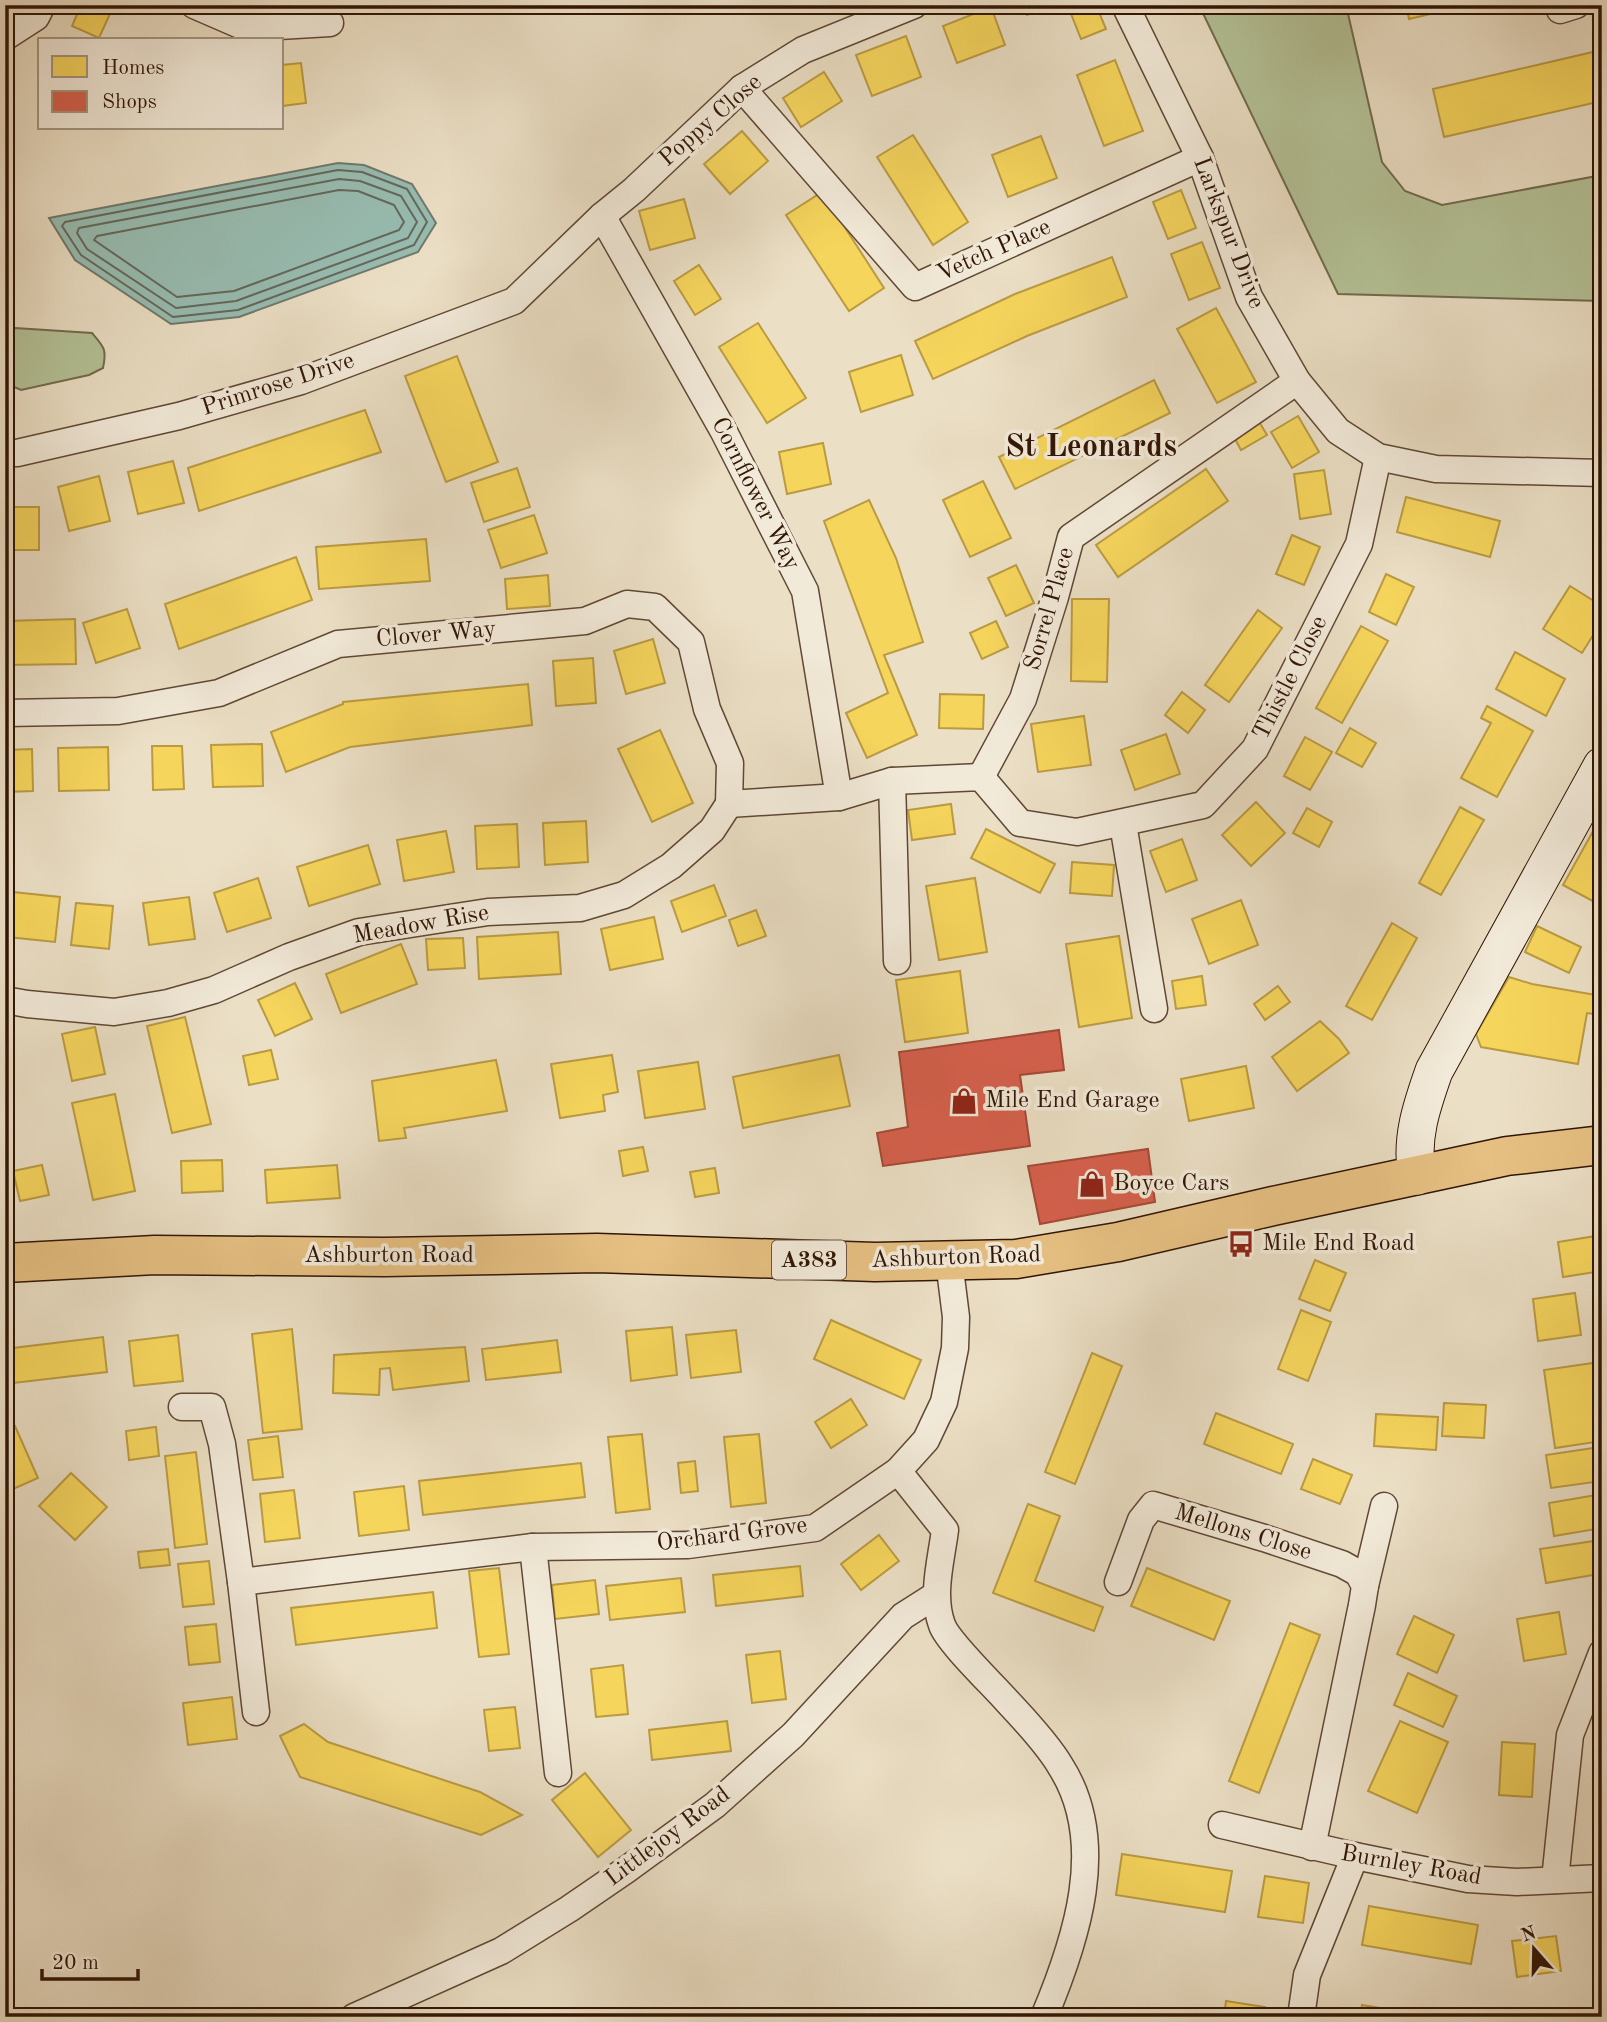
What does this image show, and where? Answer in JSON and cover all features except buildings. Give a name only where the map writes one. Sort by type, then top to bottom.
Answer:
[{"type":"main road","name":"Ashburton Road","points":[[5,1263],[155,1255],[384,1257],[597,1253],[875,1262],[1016,1259],[1084,1249],[1507,1156],[1602,1145]]},
{"type":"street","points":[[5,37],[36,17],[42,5]]},
{"type":"street","points":[[194,5],[247,29],[330,23]]},
{"type":"street","name":"Poppy Close","points":[[537,281],[602,216],[634,190],[742,88],[803,50],[914,5]]},
{"type":"street","name":"Larkspur Drive","points":[[1125,5],[1199,158],[1249,297],[1297,381],[1338,431],[1378,457],[1436,469],[1602,472]]},
{"type":"street","name":"Vetch Place","points":[[742,88],[915,287],[1199,158]]},
{"type":"street","name":"Cornflower Way","points":[[602,216],[723,430],[805,591],[839,797]]},
{"type":"street","name":"Primrose Drive","points":[[5,453],[17,453],[179,416],[301,382],[514,301],[537,281]]},
{"type":"street","name":"Sorrel Place","points":[[981,777],[1023,699],[1071,537],[1297,381]]},
{"type":"street","name":"Thistle Close","points":[[981,777],[1020,823],[1077,832],[1203,805],[1255,749],[1359,544],[1378,457]]},
{"type":"street","name":"Clover Way","points":[[5,713],[118,711],[219,693],[338,644],[585,621],[627,604],[656,607],[691,642],[707,709],[730,763],[729,804]]},
{"type":"street","points":[[1417,1176],[1414,1158],[1419,1113],[1434,1071],[1602,765]]},
{"type":"street","points":[[729,804],[839,797],[892,781],[981,777]]},
{"type":"street","points":[[892,781],[897,961]]},
{"type":"street","name":"Meadow Rise","points":[[5,1000],[114,1012],[127,1010],[168,1003],[214,990],[289,957],[359,932],[488,912],[580,908],[624,895],[671,866],[712,830],[729,804]]},
{"type":"street","points":[[1123,824],[1154,1009]]},
{"type":"street","name":"Orchard Grove","points":[[241,1582],[533,1547],[688,1545],[814,1528],[898,1471],[926,1440],[944,1402],[956,1348],[956,1317],[949,1261]]},
{"type":"street","points":[[182,1407],[212,1407],[222,1444],[256,1712]]},
{"type":"street","points":[[898,1471],[945,1531],[936,1595],[942,1627],[1018,1712],[1062,1767],[1079,1806],[1085,1870],[1080,1911],[1057,1986],[1044,2017]]},
{"type":"street","name":"Mellons Close","points":[[1118,1582],[1141,1520],[1153,1505],[1342,1564],[1358,1573],[1365,1586]]},
{"type":"street","points":[[1312,1847],[1384,1506]]},
{"type":"street","points":[[533,1547],[558,1773]]},
{"type":"street","name":"Littlejoy Road","points":[[354,2017],[501,1951],[626,1870],[725,1796],[793,1735],[902,1616],[936,1595]]},
{"type":"street","points":[[1555,1880],[1570,1735],[1602,1653]]},
{"type":"street","name":"Burnley Road","points":[[1222,1825],[1312,1847],[1468,1879],[1517,1882],[1602,1878]]},
{"type":"street","points":[[1301,2017],[1307,1975],[1354,1856]]},
{"type":"green space","points":[[1199,5],[1346,5],[1382,162],[1405,191],[1442,205],[1602,175],[1602,301],[1338,294]]},
{"type":"green space","points":[[15,328],[92,333],[104,349],[103,368],[89,375],[21,390],[5,383],[5,331]]},
{"type":"water","points":[[338,163],[364,165],[412,184],[436,223],[418,252],[239,317],[171,324],[75,260],[49,218]]},
{"type":"place","name":"Mile End Garage","points":[[964,1101]]},
{"type":"place","name":"Boyce Cars","points":[[1092,1184]]},
{"type":"place","name":"Mile End Road","points":[[1241,1244]]},
{"type":"district","name":"St Leonards","points":[[1091,448]]}]
